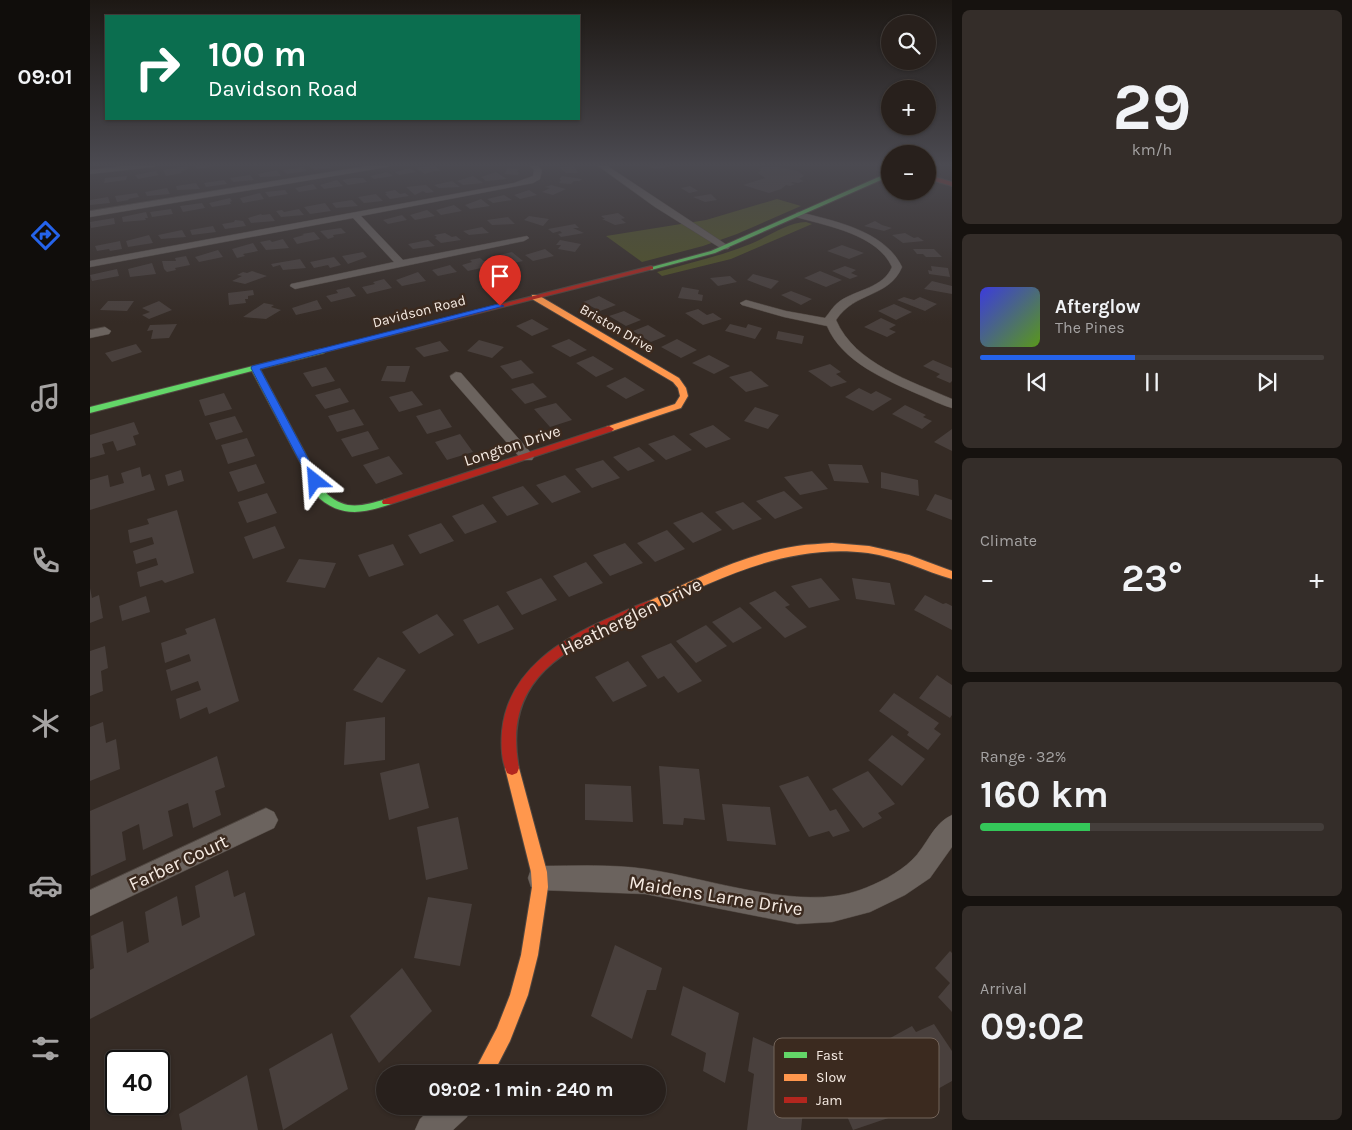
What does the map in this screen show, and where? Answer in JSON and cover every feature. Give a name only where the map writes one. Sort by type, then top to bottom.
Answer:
[{"type":"street","points":[[90,264],[339,218]]},
{"type":"street","points":[[357,218],[400,263]]},
{"type":"street","points":[[678,218],[725,247]]},
{"type":"street","name":"Davidson Road","points":[[90,410],[693,258],[725,247],[793,218]]},
{"type":"street","points":[[807,218],[863,237],[884,247],[896,261],[896,271],[892,277],[883,284],[840,306],[831,322],[836,337],[860,358],[952,404]]},
{"type":"street","points":[[295,286],[524,238]]},
{"type":"street","name":"Briston Drive","points":[[535,297],[676,380],[682,388]]},
{"type":"street","points":[[746,303],[784,314],[831,322]]},
{"type":"street","points":[[90,334],[105,331]]},
{"type":"street","name":"Longton Drive","points":[[255,368],[323,496],[336,508],[344,511],[371,508],[667,411],[678,406],[684,396],[682,388]]},
{"type":"street","points":[[456,376],[527,457]]},
{"type":"street","name":"Heatherglen Drive","points":[[488,1065],[499,1048],[528,973],[534,940],[540,878],[511,765],[507,736],[509,717],[518,698],[546,660],[558,649],[587,634],[728,570],[786,550],[818,547],[853,547],[884,551],[925,563],[952,575]]},
{"type":"street","name":"Farber Court","points":[[90,903],[266,820]]},
{"type":"street","name":"Maidens Larne Drive","points":[[540,878],[645,881],[797,911],[832,909],[861,903],[896,886],[921,868],[952,827]]},
{"type":"street","points":[[431,1130],[447,1115]]},
{"type":"green space","points":[[714,218],[774,218],[703,246],[642,262],[606,236]]},
{"type":"green space","points":[[806,222],[812,224],[731,259],[662,276],[657,272],[734,250],[790,225]]},
{"type":"building","points":[[114,218],[115,224],[91,228],[90,222]]},
{"type":"building","points":[[122,218],[148,218],[145,218],[146,220],[123,222]]},
{"type":"building","points":[[248,218],[273,218],[275,221],[251,223]]},
{"type":"building","points":[[405,218],[407,220],[388,224],[383,220]]},
{"type":"building","points":[[509,218],[515,224],[492,225],[487,220]]},
{"type":"building","points":[[527,218],[549,219],[543,226],[524,220]]},
{"type":"building","points":[[603,218],[625,218],[621,219],[626,223],[615,225],[602,219],[605,219]]},
{"type":"building","points":[[235,220],[243,221],[246,226],[225,229],[222,224],[234,222]]},
{"type":"building","points":[[875,221],[892,228],[884,231],[864,226]]},
{"type":"building","points":[[575,224],[579,228],[573,228],[584,233],[561,237],[558,234],[562,233],[560,231],[553,233],[548,229]]},
{"type":"building","points":[[213,226],[216,232],[192,235],[190,230]]},
{"type":"building","points":[[482,227],[489,233],[469,235],[463,231]]},
{"type":"building","points":[[341,228],[346,233],[333,235],[334,237],[328,239],[320,231]]},
{"type":"building","points":[[182,230],[186,237],[161,239],[158,235]]},
{"type":"building","points":[[314,232],[320,239],[297,244],[293,238],[304,235],[302,234]]},
{"type":"building","points":[[445,233],[452,237],[456,236],[461,240],[441,243],[434,235]]},
{"type":"building","points":[[905,233],[924,241],[903,243],[892,235]]},
{"type":"building","points":[[149,235],[153,243],[128,247],[126,241]]},
{"type":"building","points":[[283,239],[289,248],[266,250],[260,242],[270,240],[272,242]]},
{"type":"building","points":[[428,240],[435,246],[413,249],[408,244]]},
{"type":"building","points":[[560,240],[581,244],[575,252],[558,249],[561,245],[556,245]]},
{"type":"building","points":[[120,241],[122,249],[97,251],[95,246]]},
{"type":"building","points":[[253,243],[258,251],[243,254],[245,256],[237,258],[232,249]]},
{"type":"building","points":[[842,245],[864,253],[849,259],[827,251]]},
{"type":"building","points":[[545,249],[554,256],[533,261],[525,255]]},
{"type":"building","points":[[913,249],[934,249],[942,257],[926,257],[923,254],[917,254]]},
{"type":"building","points":[[218,250],[223,257],[199,262],[195,257]]},
{"type":"building","points":[[363,252],[367,257],[348,264],[342,256]]},
{"type":"building","points":[[512,252],[523,261],[502,266],[491,257]]},
{"type":"building","points":[[186,256],[190,265],[167,272],[164,269],[162,261],[176,261],[175,258]]},
{"type":"building","points":[[334,257],[341,265],[330,268],[328,265],[314,268],[310,262]]},
{"type":"building","points":[[480,258],[490,266],[468,271],[462,265],[472,262],[470,260]]},
{"type":"building","points":[[300,259],[306,268],[283,270],[280,265],[273,267],[271,264]]},
{"type":"building","points":[[152,263],[156,274],[130,277],[128,269]]},
{"type":"building","points":[[450,265],[457,272],[438,276],[432,270]]},
{"type":"building","points":[[845,266],[856,270],[851,273],[858,276],[850,279],[832,271]]},
{"type":"building","points":[[931,266],[948,268],[950,277],[929,274],[928,270],[932,271]]},
{"type":"building","points":[[117,269],[119,276],[92,281],[90,275]]},
{"type":"building","points":[[252,271],[267,276],[245,284],[232,281],[242,276],[237,275],[243,272]]},
{"type":"building","points":[[820,271],[842,280],[826,287],[804,278]]},
{"type":"building","points":[[418,272],[426,281],[402,286],[396,280]]},
{"type":"building","points":[[753,274],[779,281],[771,289],[747,280]]},
{"type":"building","points":[[730,276],[737,282],[718,286],[710,278]]},
{"type":"building","points":[[384,279],[392,288],[367,294],[362,287],[375,284],[373,282]]},
{"type":"building","points":[[932,281],[952,286],[952,294],[924,289]]},
{"type":"building","points":[[349,287],[356,296],[331,302],[326,296],[338,293],[336,290]]},
{"type":"building","points":[[682,287],[699,290],[698,294],[703,295],[702,301],[678,298]]},
{"type":"building","points":[[253,290],[254,295],[248,296],[248,299],[245,299],[246,303],[229,305],[228,293]]},
{"type":"building","points":[[791,291],[812,299],[801,305],[781,295]]},
{"type":"building","points":[[599,296],[616,305],[600,311],[583,302]]},
{"type":"building","points":[[904,297],[914,300],[920,297],[937,304],[925,311],[897,300]]},
{"type":"building","points":[[317,300],[322,309],[296,315],[292,308]]},
{"type":"building","points":[[108,301],[134,301],[127,311],[100,310]]},
{"type":"building","points":[[159,301],[172,310],[149,319],[142,315],[150,312],[142,308]]},
{"type":"building","points":[[264,303],[274,305],[271,307],[281,310],[266,319],[243,317]]},
{"type":"building","points":[[894,304],[912,312],[896,320],[878,311]]},
{"type":"building","points":[[698,309],[707,315],[713,313],[722,319],[703,325],[685,313]]},
{"type":"building","points":[[624,311],[641,320],[626,326],[609,316]]},
{"type":"building","points":[[881,318],[896,325],[889,329],[896,332],[887,337],[864,327]]},
{"type":"building","points":[[532,319],[549,329],[532,336],[516,326]]},
{"type":"building","points":[[177,324],[169,338],[151,339],[153,330],[147,331],[150,325]]},
{"type":"building","points":[[730,324],[746,328],[748,324],[762,328],[755,339],[725,331]]},
{"type":"building","points":[[648,325],[666,336],[651,342],[633,331]]},
{"type":"building","points":[[778,331],[804,336],[802,344],[776,339]]},
{"type":"building","points":[[569,339],[587,350],[570,357],[551,346]]},
{"type":"building","points":[[677,339],[697,350],[681,358],[661,347]]},
{"type":"building","points":[[479,340],[504,347],[492,358],[467,351]]},
{"type":"building","points":[[440,341],[449,351],[424,357],[415,348]]},
{"type":"building","points":[[136,344],[142,352],[112,362],[105,353]]},
{"type":"building","points":[[709,355],[730,366],[714,374],[692,363]]},
{"type":"building","points":[[593,356],[614,369],[596,377],[576,363]]},
{"type":"building","points":[[521,360],[534,373],[512,379],[500,366]]},
{"type":"building","points":[[933,360],[952,368],[952,381],[950,383],[936,377],[940,374],[923,366]]},
{"type":"building","points":[[830,364],[841,372],[836,374],[847,382],[831,387],[808,371]]},
{"type":"building","points":[[387,366],[410,366],[405,382],[381,381]]},
{"type":"building","points":[[326,367],[335,381],[312,387],[303,373]]},
{"type":"building","points":[[751,371],[769,386],[746,392],[729,377]]},
{"type":"building","points":[[625,377],[645,390],[626,399],[606,386]]},
{"type":"building","points":[[533,383],[547,397],[525,404],[511,389]]},
{"type":"building","points":[[340,388],[349,402],[325,409],[315,395]]},
{"type":"building","points":[[859,388],[871,394],[876,391],[892,399],[873,411],[845,397]]},
{"type":"building","points":[[412,391],[423,405],[399,412],[389,397]]},
{"type":"building","points":[[224,393],[232,409],[205,416],[199,400]]},
{"type":"building","points":[[556,403],[572,420],[550,427],[534,409]]},
{"type":"building","points":[[905,405],[926,415],[923,417],[932,421],[922,429],[892,414]]},
{"type":"building","points":[[755,407],[779,415],[768,429],[744,421]]},
{"type":"building","points":[[354,409],[364,425],[337,432],[328,416]]},
{"type":"building","points":[[440,409],[452,427],[427,434],[416,416]]},
{"type":"building","points":[[235,416],[243,432],[216,440],[209,423]]},
{"type":"building","points":[[134,422],[139,434],[133,436],[136,445],[117,451],[113,441],[102,444],[105,454],[90,458],[90,435]]},
{"type":"building","points":[[713,425],[731,439],[706,448],[689,434]]},
{"type":"building","points":[[952,429],[952,451],[934,442]]},
{"type":"building","points":[[368,431],[379,449],[352,457],[341,439]]},
{"type":"building","points":[[460,434],[473,452],[447,460],[435,442]]},
{"type":"building","points":[[674,435],[692,450],[666,460],[648,444]]},
{"type":"building","points":[[247,438],[255,456],[228,464],[221,445]]},
{"type":"building","points":[[639,447],[655,461],[628,471],[613,457]]},
{"type":"building","points":[[389,456],[403,474],[376,484],[363,465]]},
{"type":"building","points":[[603,460],[620,478],[592,488],[575,469]]},
{"type":"building","points":[[256,464],[265,483],[238,492],[229,472]]},
{"type":"building","points":[[828,464],[862,465],[869,483],[834,481]]},
{"type":"building","points":[[140,467],[142,477],[150,474],[155,490],[90,510],[90,480],[108,475],[110,487],[124,483],[121,473]]},
{"type":"building","points":[[181,470],[184,481],[168,486],[165,475]]},
{"type":"building","points":[[812,471],[828,489],[800,495],[784,477]]},
{"type":"building","points":[[881,472],[918,480],[919,496],[881,488]]},
{"type":"building","points":[[565,475],[581,492],[552,503],[536,485]]},
{"type":"building","points":[[523,486],[539,504],[507,516],[492,497]]},
{"type":"building","points":[[784,491],[803,508],[775,519],[756,501]]},
{"type":"building","points":[[267,493],[277,513],[247,523],[238,502]]},
{"type":"building","points":[[935,494],[952,500],[952,520],[926,510]]},
{"type":"building","points":[[743,502],[762,519],[733,530],[715,512]]},
{"type":"building","points":[[483,504],[497,522],[465,534],[452,516]]},
{"type":"building","points":[[177,510],[194,573],[165,583],[162,580],[140,587],[137,572],[158,565],[156,558],[136,564],[133,551],[154,544],[152,537],[130,543],[128,530],[149,524],[147,519]]},
{"type":"building","points":[[702,512],[722,530],[693,543],[673,523]]},
{"type":"building","points":[[441,523],[454,541],[420,554],[408,535]]},
{"type":"building","points":[[275,526],[285,548],[253,559],[244,537]]},
{"type":"building","points":[[667,530],[685,549],[655,562],[637,543]]},
{"type":"building","points":[[625,543],[643,563],[610,576],[593,555]]},
{"type":"building","points":[[393,544],[404,565],[369,577],[358,555]]},
{"type":"building","points":[[299,559],[336,563],[325,588],[286,582]]},
{"type":"building","points":[[586,562],[603,583],[569,597],[553,576]]},
{"type":"building","points":[[541,578],[557,600],[522,615],[506,592]]},
{"type":"building","points":[[821,578],[840,600],[809,608],[791,586]]},
{"type":"building","points":[[852,578],[890,583],[895,605],[856,599]]},
{"type":"building","points":[[90,588],[92,598],[99,595],[103,618],[90,623]]},
{"type":"building","points":[[775,591],[790,605],[785,607],[807,627],[785,638],[749,603]]},
{"type":"building","points":[[925,595],[943,604],[946,603],[952,606],[952,630],[914,610]]},
{"type":"building","points":[[146,596],[150,612],[122,621],[119,606]]},
{"type":"building","points":[[498,605],[514,629],[478,644],[463,620]]},
{"type":"building","points":[[740,607],[762,628],[733,643],[712,622]]},
{"type":"building","points":[[437,614],[454,635],[419,654],[402,632]]},
{"type":"building","points":[[215,618],[239,701],[209,714],[207,707],[180,719],[176,699],[201,690],[198,681],[171,691],[166,670],[191,661],[189,654],[165,663],[161,643],[187,634],[185,629]]},
{"type":"building","points":[[706,625],[727,646],[696,663],[676,641]]},
{"type":"building","points":[[671,643],[702,681],[678,693],[664,676],[658,679],[641,656]]},
{"type":"building","points":[[105,646],[108,668],[101,671],[103,691],[90,696],[90,651]]},
{"type":"building","points":[[378,657],[406,670],[382,703],[353,690]]},
{"type":"building","points":[[628,661],[647,686],[613,702],[595,677]]},
{"type":"building","points":[[937,675],[952,685],[952,715],[950,718],[919,698]]},
{"type":"building","points":[[894,693],[939,723],[934,729],[941,734],[928,750],[907,735],[909,732],[879,711]]},
{"type":"building","points":[[385,717],[385,760],[344,765],[346,722]]},
{"type":"building","points":[[103,722],[106,743],[116,739],[120,769],[90,781],[90,727]]},
{"type":"building","points":[[892,735],[925,759],[902,786],[868,760]]},
{"type":"building","points":[[217,756],[225,787],[215,791],[221,815],[193,828],[188,803],[168,811],[173,836],[143,850],[139,824],[122,832],[126,860],[91,876],[90,811]]},
{"type":"building","points":[[419,763],[429,808],[389,820],[380,773]]},
{"type":"building","points":[[659,766],[699,769],[705,820],[684,818],[683,825],[663,824]]},
{"type":"building","points":[[868,771],[895,804],[878,813],[882,818],[863,828],[832,789]]},
{"type":"building","points":[[808,776],[830,811],[836,809],[850,831],[833,837],[829,831],[809,837],[779,786]]},
{"type":"building","points":[[585,784],[631,786],[633,822],[585,820]]},
{"type":"building","points":[[722,804],[770,807],[776,845],[727,841]]},
{"type":"building","points":[[458,817],[468,869],[426,880],[417,827]]},
{"type":"building","points":[[228,870],[234,897],[245,892],[255,935],[90,1019],[90,970],[94,968],[91,936],[123,921],[127,953],[149,942],[145,912],[177,896],[182,926],[200,917],[195,886]]},
{"type":"building","points":[[428,897],[472,904],[460,966],[414,958]]},
{"type":"building","points":[[615,945],[662,968],[656,990],[647,990],[632,1039],[591,1016]]},
{"type":"building","points":[[950,951],[952,953],[952,1012],[938,997],[950,983],[935,968]]},
{"type":"building","points":[[402,968],[432,1011],[379,1063],[350,1016]]},
{"type":"building","points":[[683,986],[739,1013],[725,1083],[703,1071],[706,1053],[671,1035]]},
{"type":"building","points":[[934,1024],[952,1051],[952,1081],[939,1088],[939,1038],[890,1038],[912,1026],[916,1032]]},
{"type":"building","points":[[332,1033],[348,1089],[283,1130],[269,1069]]},
{"type":"building","points":[[753,1037],[774,1047],[774,1118],[802,1118],[801,1130],[747,1130],[754,1074],[748,1071]]},
{"type":"building","points":[[247,1075],[258,1130],[182,1130],[179,1114]]},
{"type":"building","points":[[848,1118],[888,1118],[853,1130]]},
{"type":"traffic: fast","points":[[651,268],[713,252],[791,218]]},
{"type":"traffic: fast","points":[[90,410],[321,351]]},
{"type":"traffic: fast","points":[[255,368],[323,496],[330,502],[345,509],[361,509],[387,502]]},
{"type":"traffic: slow","points":[[535,297],[676,380],[682,388],[684,396],[678,406],[609,429]]},
{"type":"traffic: slow","points":[[649,606],[727,571],[762,558],[797,550],[832,547],[869,549],[909,559],[952,575]]},
{"type":"traffic: slow","points":[[487,1065],[512,1015],[525,975],[540,887],[539,872],[512,768]]},
{"type":"traffic: jam","points":[[321,351],[651,268]]},
{"type":"traffic: jam","points":[[387,502],[609,429]]},
{"type":"traffic: jam","points":[[512,768],[509,725],[519,695],[537,670],[565,646],[597,629],[649,606]]},
{"type":"route","points":[[315,481],[255,368],[500,306]]}]
